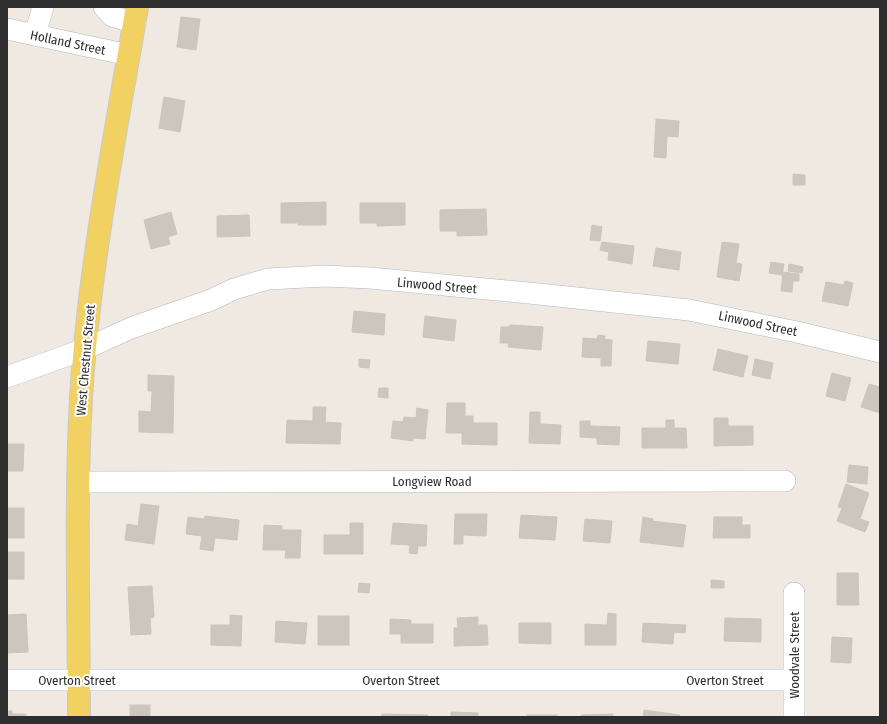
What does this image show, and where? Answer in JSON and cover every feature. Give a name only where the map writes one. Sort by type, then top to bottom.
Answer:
[{"type":"main road","name":"West Chestnut Street","points":[[79,717],[79,482],[81,397],[95,254],[136,15]]},
{"type":"street","points":[[35,35],[43,7]]},
{"type":"street","points":[[104,7],[112,16],[136,15]]},
{"type":"street","name":"Holland Street","points":[[7,29],[129,55]]},
{"type":"street","name":"Linwood Street","points":[[7,377],[85,349],[131,328],[211,300],[234,288],[268,279],[325,276],[539,294],[688,310],[797,332],[880,352]]},
{"type":"street","name":"Longview Road","points":[[79,482],[785,480]]},
{"type":"street","name":"Woodvale Street","points":[[794,593],[794,717]]},
{"type":"street","name":"Overton Street","points":[[7,680],[794,680]]},
{"type":"building","points":[[181,17],[200,19],[196,50],[177,47]]},
{"type":"building","points":[[164,97],[185,101],[180,132],[159,128]]},
{"type":"building","points":[[656,119],[679,121],[678,137],[667,136],[666,158],[654,157]]},
{"type":"building","points":[[793,174],[805,175],[805,185],[793,185]]},
{"type":"building","points":[[326,202],[326,225],[298,225],[298,223],[281,223],[281,203]]},
{"type":"building","points":[[360,203],[405,203],[405,225],[377,226],[377,223],[360,223]]},
{"type":"building","points":[[486,209],[487,235],[457,236],[457,231],[440,231],[440,210]]},
{"type":"building","points":[[171,212],[177,234],[168,237],[170,244],[151,249],[144,220]]},
{"type":"building","points":[[249,215],[250,236],[217,237],[217,216]]},
{"type":"building","points":[[592,225],[602,227],[600,241],[590,240]]},
{"type":"building","points":[[602,242],[634,246],[632,264],[608,260],[609,252],[600,250]]},
{"type":"building","points":[[722,242],[739,244],[736,263],[742,264],[739,281],[717,277]]},
{"type":"building","points":[[656,248],[681,252],[679,270],[653,266]]},
{"type":"building","points":[[771,262],[784,264],[782,275],[769,273]]},
{"type":"building","points":[[789,264],[803,267],[802,273],[788,271]]},
{"type":"building","points":[[783,272],[799,274],[799,281],[793,281],[792,292],[781,291]]},
{"type":"building","points":[[845,281],[853,283],[848,306],[822,301],[826,282],[844,285]]},
{"type":"building","points":[[354,311],[385,314],[384,335],[352,332]]},
{"type":"building","points":[[425,316],[456,320],[454,341],[423,337]]},
{"type":"building","points":[[510,325],[543,327],[541,350],[508,347],[509,343],[500,343],[501,327],[509,327]]},
{"type":"building","points":[[598,335],[605,336],[604,339],[612,340],[611,366],[601,366],[601,358],[582,357],[583,338],[597,339]]},
{"type":"building","points":[[648,341],[680,344],[678,364],[646,361]]},
{"type":"building","points":[[718,349],[748,356],[743,377],[713,370]]},
{"type":"building","points":[[359,359],[370,360],[369,368],[359,367]]},
{"type":"building","points":[[755,359],[773,363],[770,379],[752,375]]},
{"type":"building","points":[[832,373],[851,378],[845,401],[826,396]]},
{"type":"building","points":[[148,375],[174,376],[173,433],[139,432],[139,411],[151,412],[152,391],[148,391]]},
{"type":"building","points":[[869,384],[880,387],[880,413],[861,407]]},
{"type":"building","points":[[379,388],[388,388],[388,398],[378,397]]},
{"type":"building","points":[[447,403],[465,403],[465,416],[473,416],[473,423],[497,423],[497,445],[462,444],[462,433],[446,433]]},
{"type":"building","points":[[313,407],[326,407],[325,422],[341,423],[340,444],[286,443],[287,420],[313,421]]},
{"type":"building","points":[[417,408],[428,410],[425,439],[413,438],[413,441],[391,438],[393,421],[403,422],[404,417],[416,418]]},
{"type":"building","points":[[530,412],[540,412],[540,424],[561,425],[560,444],[529,443]]},
{"type":"building","points":[[714,418],[728,418],[728,426],[753,426],[753,445],[714,446]]},
{"type":"building","points":[[666,420],[674,420],[674,428],[686,428],[687,448],[642,448],[642,428],[666,428]]},
{"type":"building","points":[[580,421],[590,421],[590,426],[620,427],[619,445],[597,444],[597,438],[580,437]]},
{"type":"building","points":[[7,444],[24,444],[23,471],[7,471]]},
{"type":"building","points":[[849,465],[868,467],[867,484],[847,482]]},
{"type":"building","points":[[846,484],[869,493],[860,519],[869,522],[865,532],[837,521],[842,508],[838,507]]},
{"type":"building","points":[[141,504],[159,506],[154,544],[125,540],[127,524],[138,526]]},
{"type":"building","points":[[7,508],[24,508],[24,538],[7,538]]},
{"type":"building","points":[[455,514],[487,514],[486,536],[463,535],[463,544],[454,544]]},
{"type":"building","points":[[521,515],[557,517],[555,540],[519,538]]},
{"type":"building","points":[[205,516],[239,520],[237,540],[215,538],[213,551],[200,549],[202,536],[186,534],[188,517],[204,519]]},
{"type":"building","points":[[643,517],[653,519],[652,521],[686,525],[683,547],[640,542]]},
{"type":"building","points":[[714,517],[742,517],[742,525],[750,525],[750,538],[713,538]]},
{"type":"building","points":[[585,519],[612,521],[610,543],[583,541]]},
{"type":"building","points":[[350,523],[363,523],[363,554],[324,554],[324,535],[350,535]]},
{"type":"building","points":[[393,523],[427,525],[426,546],[418,546],[417,554],[409,553],[410,545],[391,544]]},
{"type":"building","points":[[264,525],[282,526],[282,530],[301,530],[300,558],[285,558],[286,550],[263,550]]},
{"type":"building","points":[[7,552],[24,552],[24,579],[7,579]]},
{"type":"building","points":[[837,573],[858,573],[859,605],[837,605]]},
{"type":"building","points":[[711,580],[724,581],[724,588],[711,588]]},
{"type":"building","points":[[359,583],[370,584],[369,593],[358,592]]},
{"type":"building","points":[[152,586],[154,617],[150,618],[151,634],[131,635],[128,587]]},
{"type":"building","points":[[608,613],[616,614],[616,645],[585,645],[585,624],[607,625]]},
{"type":"building","points":[[26,614],[28,652],[7,653],[7,615]]},
{"type":"building","points":[[230,615],[242,616],[241,646],[211,645],[211,625],[230,625]]},
{"type":"building","points":[[318,616],[349,616],[349,645],[318,645]]},
{"type":"building","points":[[478,617],[478,625],[487,625],[488,645],[454,646],[454,628],[458,628],[457,618]]},
{"type":"building","points":[[725,618],[761,619],[761,642],[724,641]]},
{"type":"building","points":[[390,619],[411,620],[411,624],[433,624],[433,643],[401,643],[401,634],[390,634]]},
{"type":"building","points":[[276,621],[307,623],[305,644],[275,642]]},
{"type":"building","points":[[519,623],[551,623],[551,644],[519,643]]},
{"type":"building","points":[[643,623],[686,625],[685,633],[674,632],[673,644],[642,642]]},
{"type":"building","points":[[832,637],[852,638],[851,663],[831,662]]},
{"type":"building","points":[[130,705],[150,705],[150,717],[130,717]]},
{"type":"building","points":[[644,710],[680,715],[679,717],[643,717]]},
{"type":"building","points":[[7,711],[12,711],[12,714],[26,714],[26,717],[7,717]]},
{"type":"building","points":[[451,712],[478,713],[478,717],[451,717]]},
{"type":"building","points":[[382,714],[428,715],[428,717],[381,717]]},
{"type":"building","points":[[613,714],[613,717],[581,717],[581,715]]},
{"type":"building","points":[[527,715],[557,715],[557,717],[527,717]]}]
